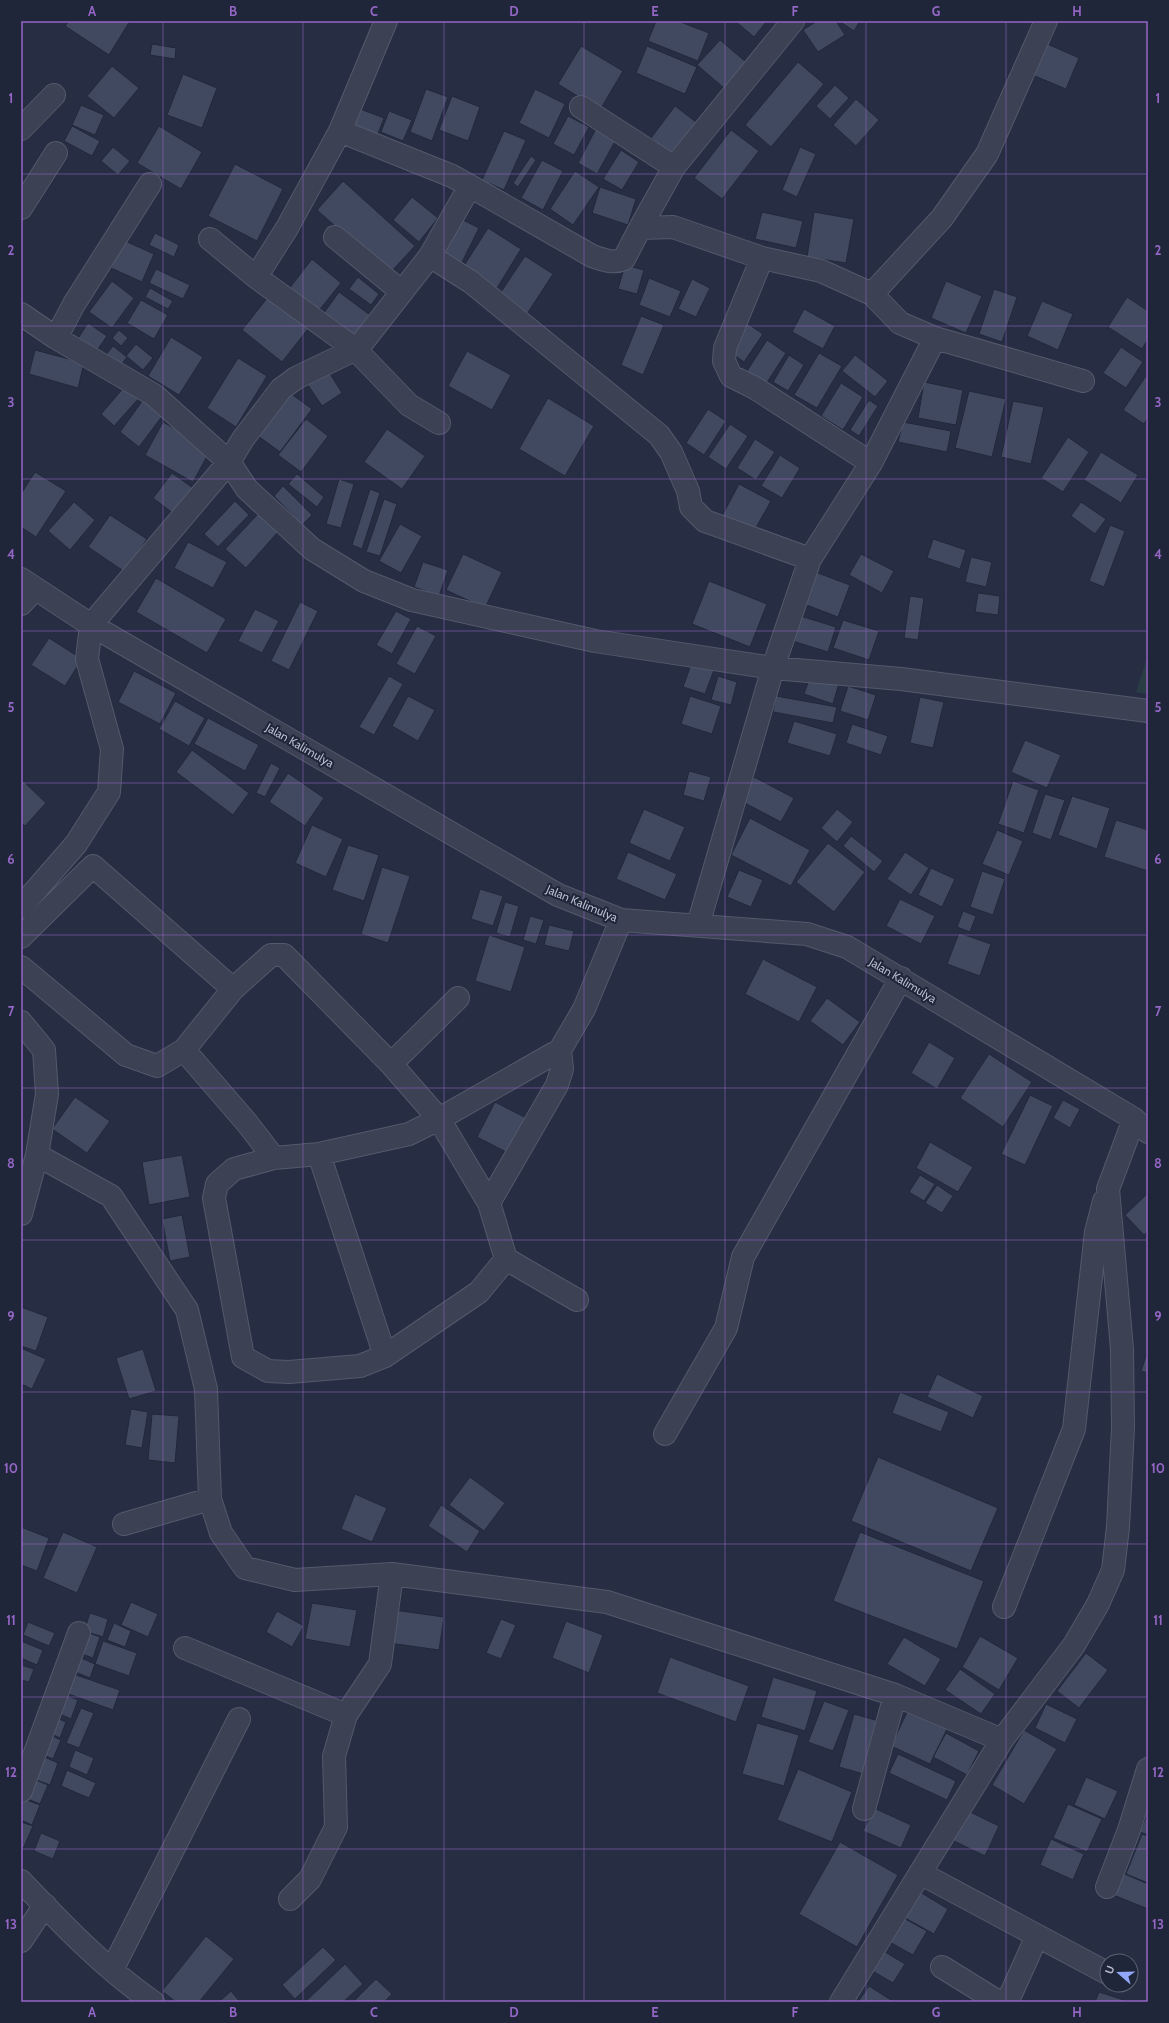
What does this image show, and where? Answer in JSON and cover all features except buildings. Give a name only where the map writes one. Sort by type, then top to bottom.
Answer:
[{"type":"street","points":[[256,276],[287,228],[340,131],[386,21]]},
{"type":"street","points":[[340,131],[452,176],[592,256],[608,262],[617,262],[624,259],[674,167],[793,21]]},
{"type":"street","points":[[872,294],[942,218],[987,154],[1046,21]]},
{"type":"street","points":[[21,129],[54,94]]},
{"type":"street","points":[[581,107],[674,167]]},
{"type":"street","points":[[21,208],[56,153]]},
{"type":"street","points":[[56,338],[74,304],[150,184]]},
{"type":"street","points":[[21,907],[76,844],[109,792],[112,749],[87,659],[91,625],[229,462],[242,439],[281,389],[296,378],[355,349],[430,256],[470,186]]},
{"type":"street","points":[[640,228],[672,227],[762,258],[821,271],[872,294],[900,323],[935,338],[1083,381]]},
{"type":"street","points":[[335,237],[402,292]]},
{"type":"street","points":[[210,239],[256,276],[355,349],[409,405],[439,423]]},
{"type":"street","points":[[430,256],[471,282],[659,435],[671,452],[685,484],[691,507],[705,521],[810,559]]},
{"type":"street","points":[[762,258],[724,348],[724,361],[731,376],[755,388],[871,463]]},
{"type":"street","points":[[21,314],[56,338],[154,395],[229,462],[247,489],[312,549],[364,581],[405,597],[595,641],[773,668],[901,679],[1148,711]]},
{"type":"street","points":[[698,925],[773,668],[810,559],[871,463],[935,338]]},
{"type":"street","name":"Jalan Kalimulya","points":[[26,591],[91,625],[558,895],[621,920],[806,934],[847,947],[1141,1125]]},
{"type":"street","points":[[21,937],[93,866],[233,989]]},
{"type":"street","points":[[506,1259],[479,1292],[385,1356],[360,1366],[289,1372],[268,1371],[243,1357],[214,1198],[217,1184],[234,1169],[274,1158],[319,1154],[409,1134],[439,1119],[560,1050],[584,1009],[621,920]]},
{"type":"street","points":[[21,967],[126,1055],[157,1066],[184,1050],[233,989],[271,955],[284,955],[391,1064],[439,1119],[489,1203],[506,1259],[577,1300]]},
{"type":"street","points":[[665,1434],[726,1328],[743,1257],[900,978]]},
{"type":"street","points":[[391,1064],[458,998]]},
{"type":"street","points":[[21,1022],[44,1050],[48,1094],[37,1155],[21,1214]]},
{"type":"street","points":[[184,1050],[248,1123],[274,1158]]},
{"type":"street","points":[[489,1203],[557,1085],[562,1069],[560,1050]]},
{"type":"street","points":[[1004,1607],[1074,1429],[1096,1232],[1108,1189],[1141,1125]]},
{"type":"street","points":[[319,1154],[385,1356]]},
{"type":"street","points":[[37,1155],[111,1196],[187,1310],[206,1390],[210,1500],[221,1533],[245,1568],[295,1580],[392,1574],[608,1602],[895,1695],[1002,1740]]},
{"type":"street","points":[[841,2002],[1002,1740],[1074,1645],[1098,1604],[1112,1570],[1118,1527],[1123,1427],[1122,1349],[1108,1189]]},
{"type":"street","points":[[124,1524],[210,1500]]},
{"type":"street","points":[[290,1900],[310,1879],[336,1828],[334,1756],[346,1715],[380,1664],[392,1574]]},
{"type":"street","points":[[21,1791],[79,1633]]},
{"type":"street","points":[[185,1648],[346,1715]]},
{"type":"street","points":[[864,1809],[895,1695]]},
{"type":"street","points":[[112,1970],[239,1719]]},
{"type":"street","points":[[1107,1887],[1129,1830],[1148,1769]]},
{"type":"street","points":[[920,1873],[1099,1969]]},
{"type":"street","points":[[21,1881],[112,1970],[130,1996],[152,2002]]},
{"type":"street","points":[[21,1941],[45,1905]]},
{"type":"street","points":[[942,1967],[997,2001],[1003,2002],[1010,1996],[1037,1936]]},
{"type":"shaded area","points":[[1148,655],[1148,694],[1136,692]]}]
